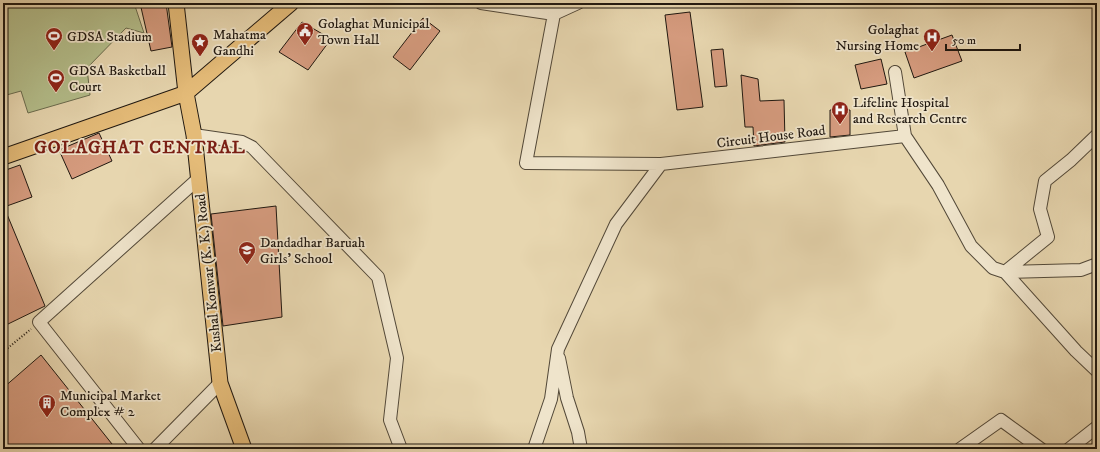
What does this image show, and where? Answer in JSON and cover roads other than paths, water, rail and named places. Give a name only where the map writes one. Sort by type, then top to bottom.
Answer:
[{"type":"main road","name":"Kushal Konwar (K. K.) Road","points":[[176,3],[186,93],[194,135],[220,383],[244,449]]},
{"type":"main road","points":[[3,157],[186,93],[291,3]]},
{"type":"street","points":[[481,3],[554,14],[578,3]]},
{"type":"street","name":"Circuit House Road","points":[[554,14],[526,163],[660,164],[905,136]]},
{"type":"street","points":[[895,72],[905,136],[938,185],[971,246],[994,268],[1005,272],[1081,270],[1097,264]]},
{"type":"street","points":[[194,135],[242,142],[252,147],[378,277],[398,358],[390,420],[401,449]]},
{"type":"street","points":[[1005,272],[1048,237],[1040,209],[1046,181],[1097,135]]},
{"type":"street","points":[[534,449],[551,399],[558,349],[616,224],[660,164]]},
{"type":"street","points":[[139,449],[40,322],[198,179]]},
{"type":"street","points":[[1005,272],[1076,351],[1097,371]]},
{"type":"street","points":[[558,349],[567,398],[578,432],[580,449]]},
{"type":"street","points":[[155,449],[220,383]]},
{"type":"street","points":[[960,449],[1001,420],[1041,449]]},
{"type":"street","points":[[1069,449],[1097,427]]},
{"type":"place","name":"Golaghat Municipal Town Hall","points":[[305,46]]},
{"type":"place","name":"GDSA Stadium","points":[[54,51]]},
{"type":"place","name":"Golaghat Nursing Home","points":[[932,52]]},
{"type":"place","name":"Mahatma Gandhi","points":[[200,57]]},
{"type":"place","name":"GDSA Basketball Court","points":[[56,93]]},
{"type":"place","name":"Lifeline Hospital and Research Centre","points":[[840,125]]},
{"type":"place","name":"Dandadhar Baruah Girls' School","points":[[247,265]]},
{"type":"place","name":"Municipal Market Complex # 2","points":[[47,418]]},
{"type":"district","name":"GOLAGHAT CENTRAL","points":[[140,147]]}]
